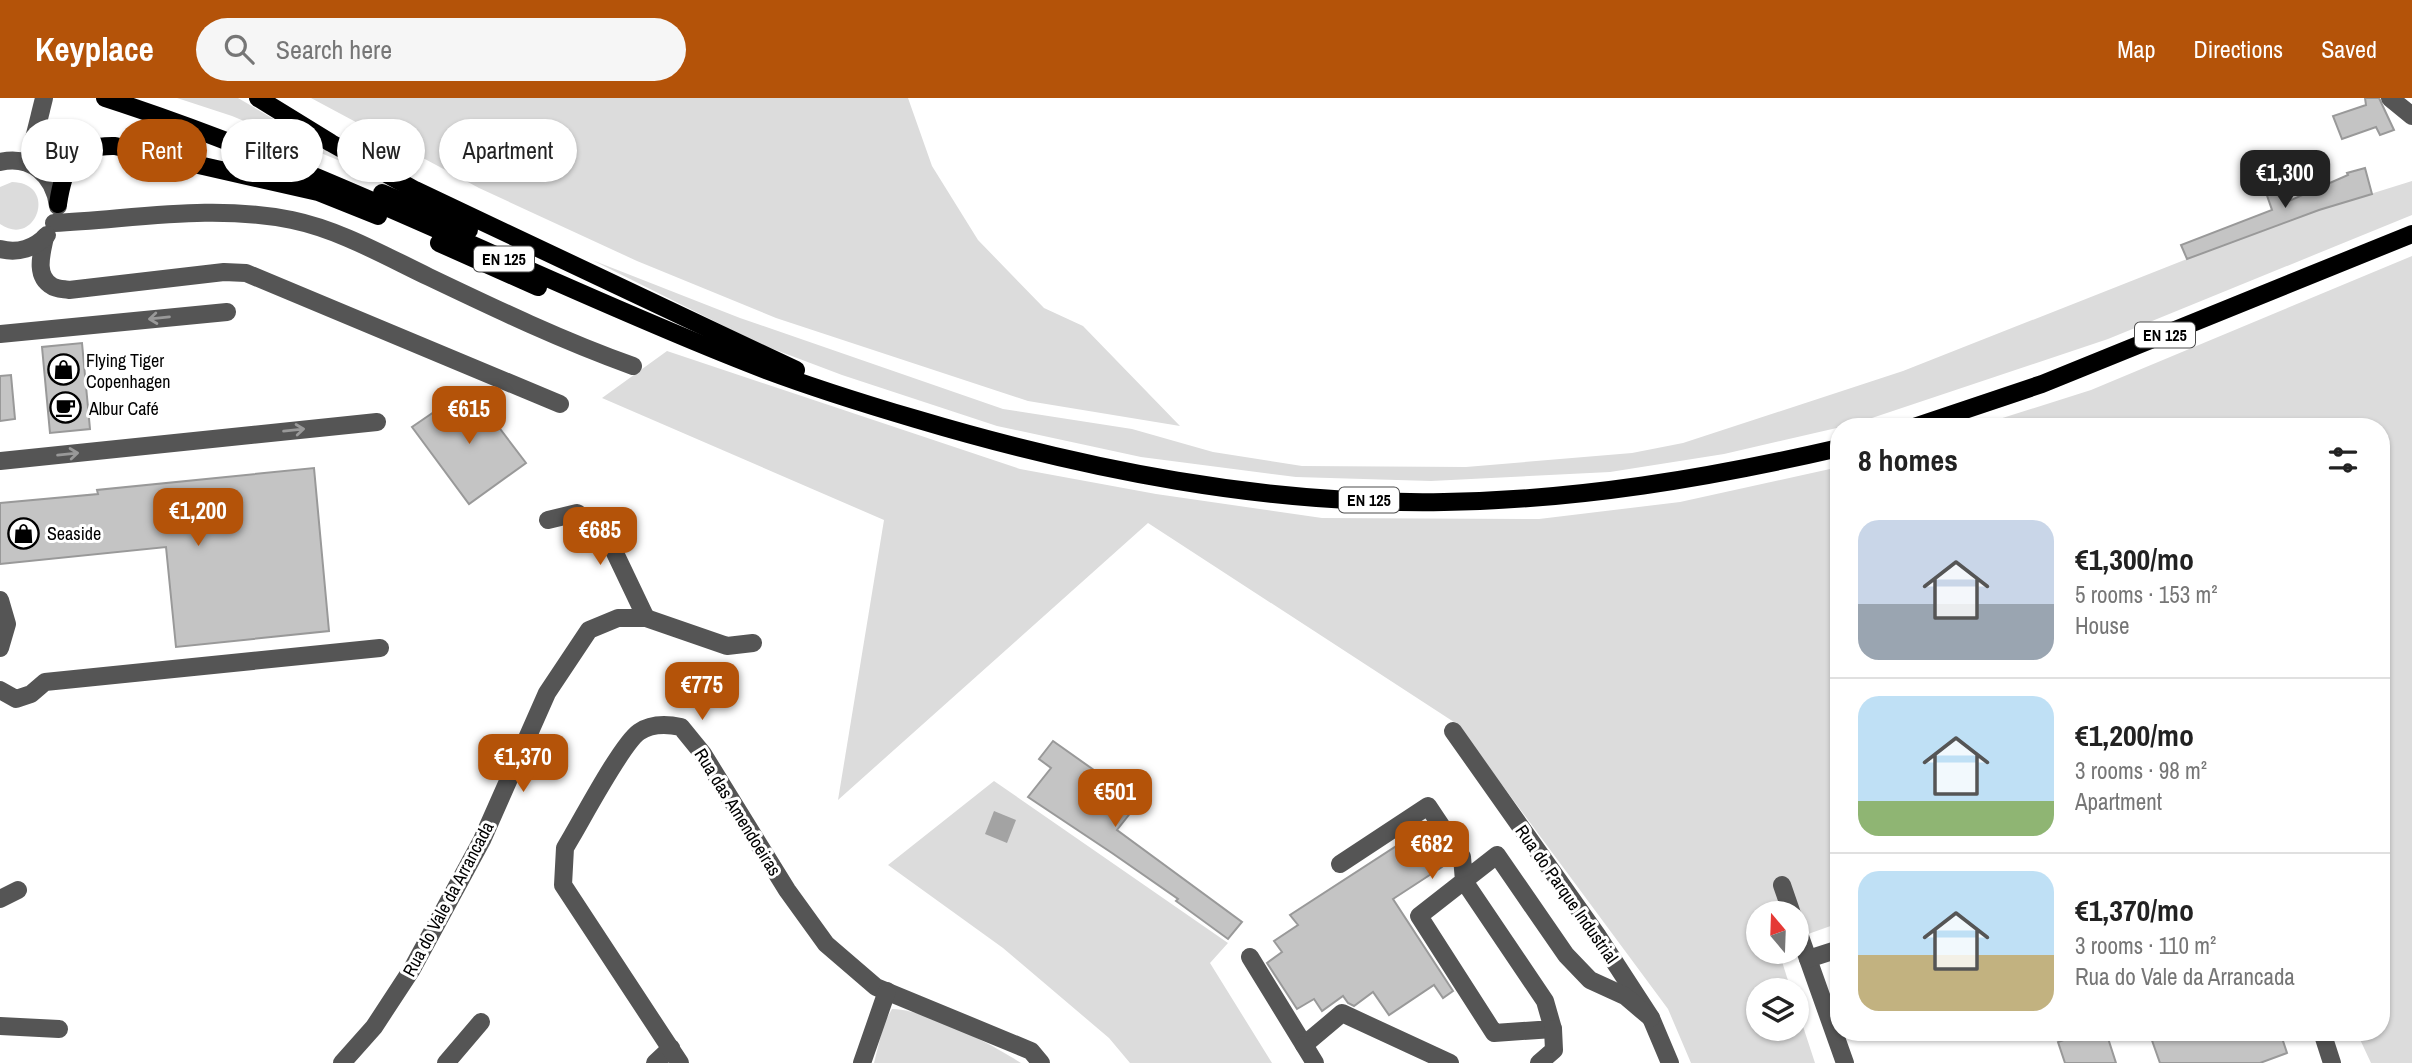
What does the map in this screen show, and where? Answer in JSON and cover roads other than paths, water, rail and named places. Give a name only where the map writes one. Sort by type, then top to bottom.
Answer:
[{"type":"main road","name":"EN 125","points":[[106,98],[288,164],[667,330],[818,386],[996,443],[1106,468],[1226,488],[1348,500],[1443,502],[1607,491],[1728,472],[1830,451]]},
{"type":"main road","name":"EN 125","points":[[138,98],[279,149],[433,214],[818,386]]},
{"type":"main road","points":[[258,98],[415,190],[818,386]]},
{"type":"main road","points":[[58,204],[62,176],[70,162],[79,153],[102,146],[178,159],[305,189],[399,224],[587,308],[818,386]]},
{"type":"main road","name":"EN 125","points":[[1941,418],[2042,384],[2412,234]]},
{"type":"street","points":[[39,119],[44,98]]},
{"type":"street","points":[[2390,98],[2412,116]]},
{"type":"street","points":[[0,162],[21,161]]},
{"type":"street","points":[[50,182],[58,204],[40,259],[43,276],[51,286],[69,290],[223,272],[246,273],[560,404]]},
{"type":"street","points":[[0,249],[19,251],[34,246],[50,230],[212,211],[295,220],[337,233],[527,324],[576,346],[633,366]]},
{"type":"street","points":[[0,334],[227,312]]},
{"type":"street","points":[[0,461],[377,422]]},
{"type":"street","points":[[548,520],[577,513],[605,532],[646,618]]},
{"type":"street","points":[[0,600],[7,624],[0,648]]},
{"type":"street","name":"Rua do Vale da Arrancada","points":[[342,1063],[374,1027],[412,969],[482,840],[547,693],[589,630],[618,618],[646,618],[727,646],[753,643]]},
{"type":"street","points":[[0,690],[16,699],[31,694],[45,682],[380,648]]},
{"type":"street","name":"Rua das Amendoeiras","points":[[676,1056],[563,885],[565,848],[572,836],[627,746],[640,731],[662,723],[681,727],[703,754],[787,890],[826,944],[876,987],[1031,1051],[1041,1063]]},
{"type":"street","name":"Rua do Parque Industrial","points":[[1453,731],[1597,935],[1651,1018],[1670,1063]]},
{"type":"street","points":[[1340,864],[1428,806],[1462,858],[1464,881],[1545,1001],[1553,1029],[1554,1050],[1539,1063]]},
{"type":"street","points":[[1553,1029],[1494,1033],[1419,916],[1497,855],[1566,955],[1590,980],[1625,996],[1651,1018]]},
{"type":"street","points":[[1782,885],[1788,901]]},
{"type":"street","points":[[0,899],[18,890]]},
{"type":"street","points":[[1810,958],[1830,951]]},
{"type":"street","points":[[1250,957],[1315,1063]]},
{"type":"street","points":[[1810,964],[1830,1023]]},
{"type":"street","points":[[862,1063],[887,991]]},
{"type":"street","points":[[1304,1045],[1342,1013],[1450,1063]]},
{"type":"street","points":[[446,1063],[481,1023]]},
{"type":"street","points":[[0,1026],[59,1029]]},
{"type":"street","points":[[1836,1041],[1844,1063]]},
{"type":"street","points":[[2325,1041],[2332,1063]]},
{"type":"street","points":[[655,1063],[676,1056]]},
{"type":"place","name":"Flying Tiger Copenhagen","points":[[63,370]]},
{"type":"place","name":"Albur Café","points":[[66,408]]},
{"type":"place","name":"Seaside","points":[[24,533]]}]
